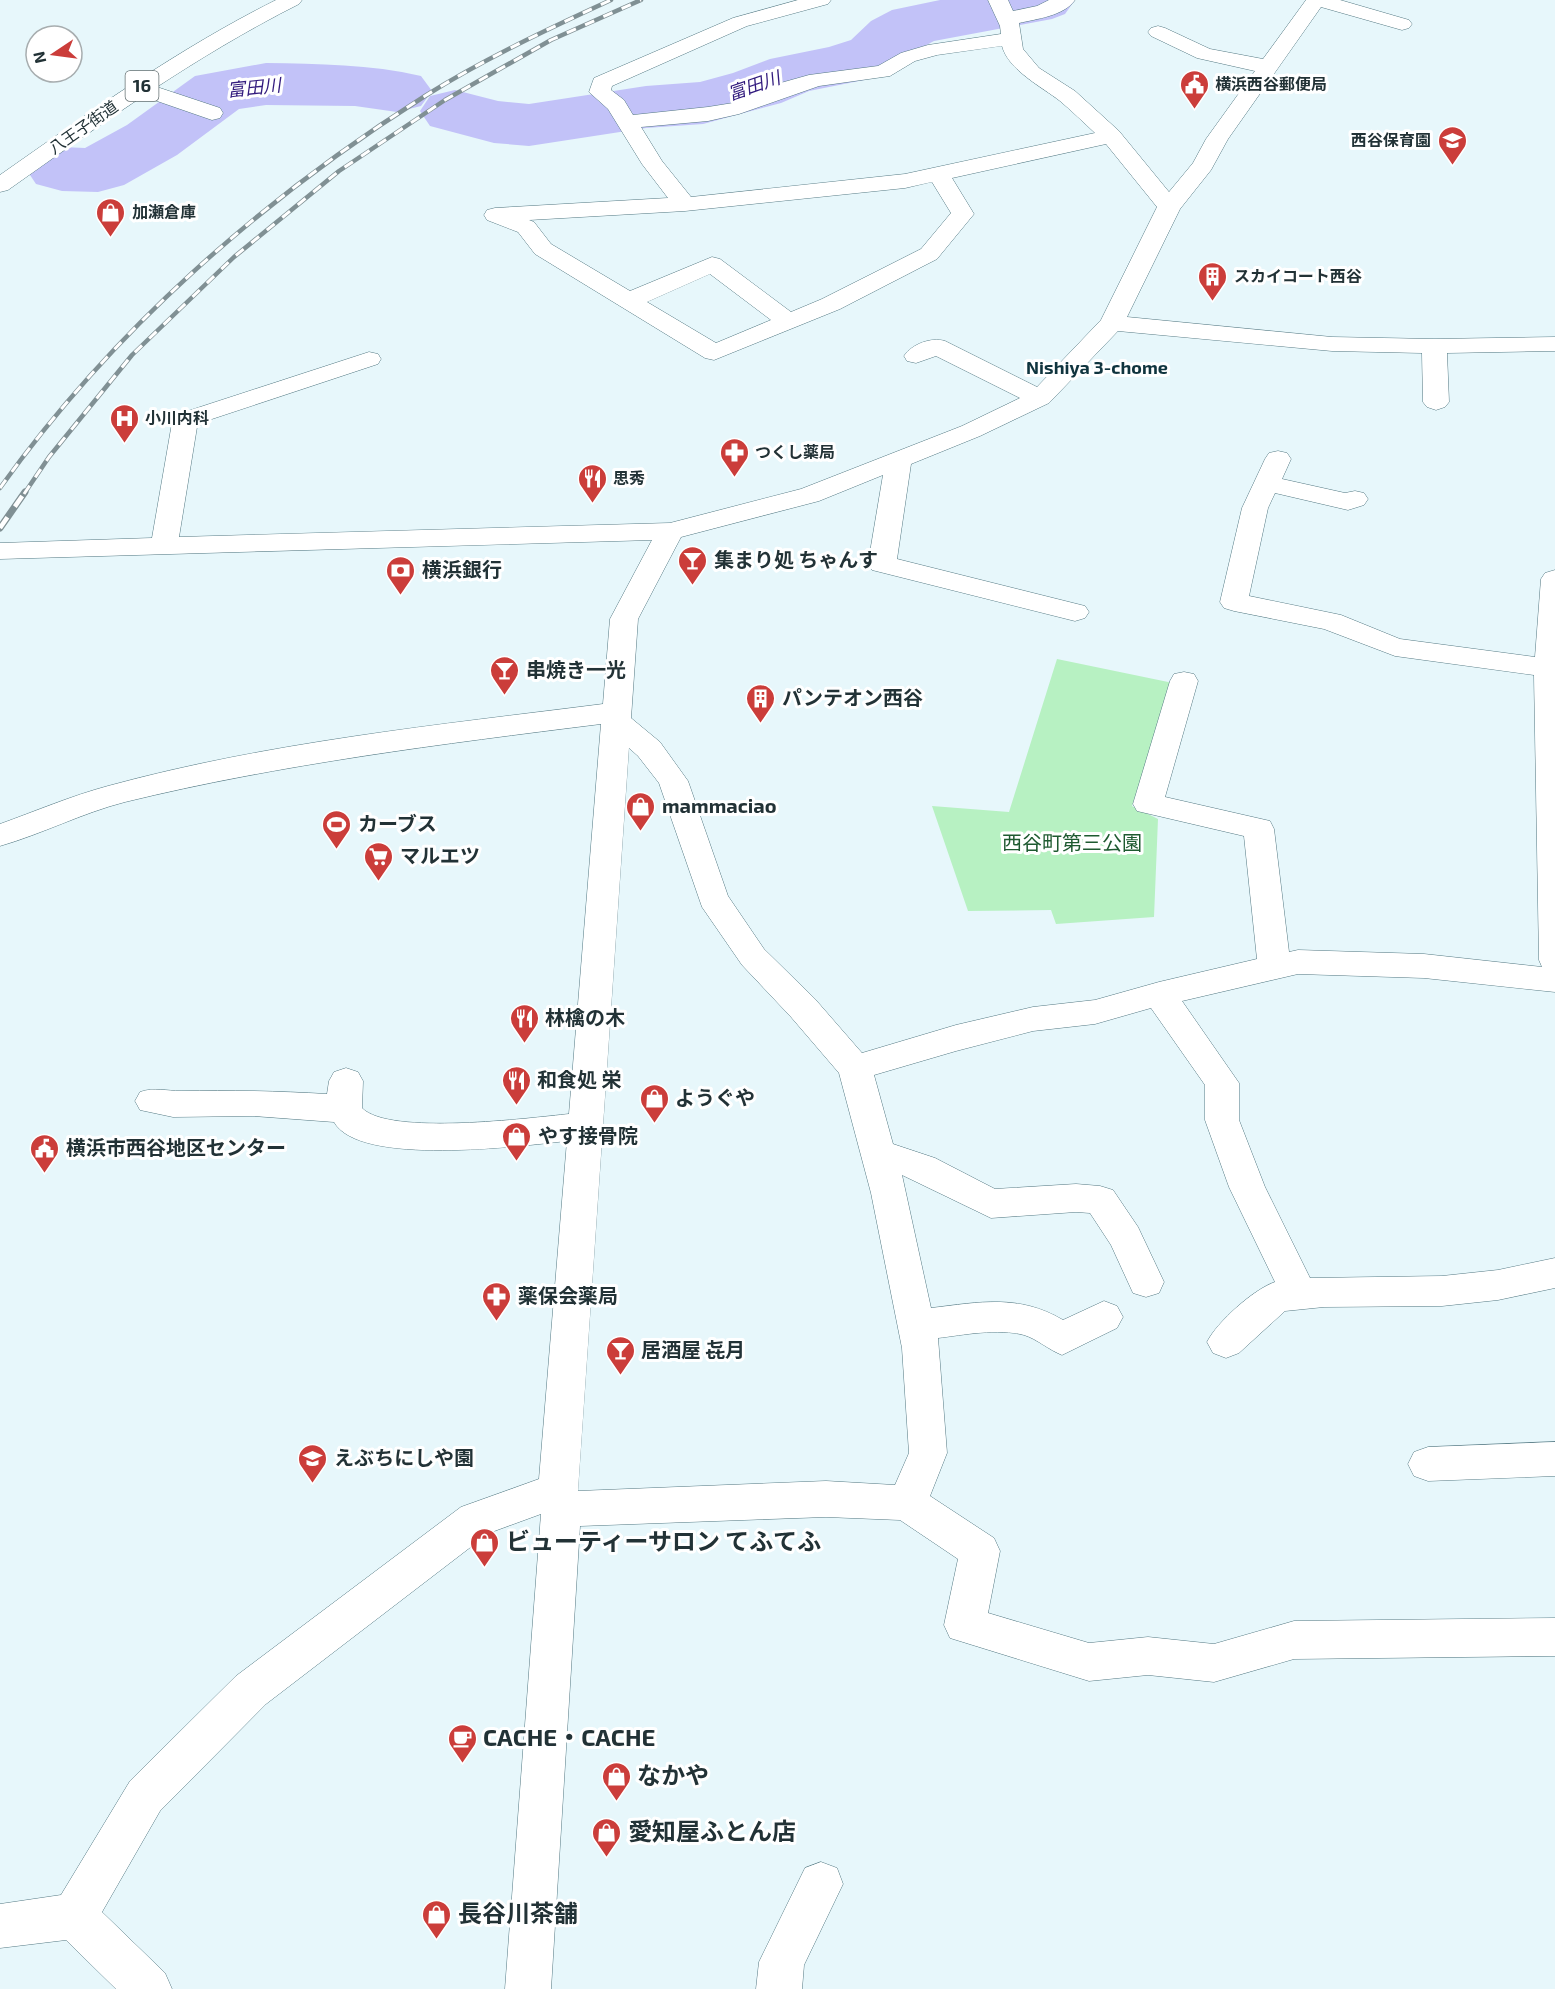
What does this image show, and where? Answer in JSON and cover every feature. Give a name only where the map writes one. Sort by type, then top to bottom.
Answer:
[{"type":"main road","name":"八王子街道","points":[[0,185],[139,87],[242,25],[292,0]]},
{"type":"main road","points":[[685,204],[653,164],[621,114],[600,92],[602,83],[740,22],[821,0]]},
{"type":"main road","points":[[621,114],[708,114],[739,108],[785,89],[817,80],[883,72],[908,57],[935,49],[1004,15],[1043,11],[1065,0]]},
{"type":"main road","points":[[0,551],[670,531],[810,495],[970,431],[1040,398],[1112,323],[1169,207],[1203,165],[1217,139],[1317,0],[1402,24]]},
{"type":"main road","points":[[1004,15],[1012,50],[1032,72],[1067,96],[1111,136],[1169,207]]},
{"type":"main road","points":[[1158,32],[1204,54],[1269,67]]},
{"type":"main road","points":[[139,87],[210,113]]},
{"type":"main road","points":[[939,175],[963,214],[930,254],[831,304],[714,353],[543,249],[526,227],[495,215],[685,204],[893,182],[939,175],[1111,136]]},
{"type":"main road","points":[[628,301],[712,264],[788,321]]},
{"type":"main road","points":[[1112,323],[1332,344],[1434,346],[1555,344]]},
{"type":"main road","points":[[916,356],[936,346],[1040,398]]},
{"type":"main road","points":[[1434,346],[1436,402]]},
{"type":"main road","points":[[164,545],[185,423],[200,415],[369,359]]},
{"type":"main road","points":[[899,460],[882,564],[1075,612]]},
{"type":"main road","points":[[1355,499],[1347,502],[1271,471],[1255,507],[1234,602],[1331,621],[1395,647],[1548,668]]},
{"type":"main road","points":[[528,1989],[559,1499],[624,619],[670,531]]},
{"type":"main road","points":[[1555,579],[1548,668],[1555,960]]},
{"type":"main road","points":[[1184,681],[1148,804],[1259,829],[1274,968]]},
{"type":"main road","points":[[0,836],[122,793],[238,767],[415,738],[618,717]]},
{"type":"main road","points":[[618,717],[649,749],[673,782],[713,899],[753,957],[803,1008],[855,1068],[889,1193],[921,1348],[928,1453],[907,1503]]},
{"type":"main road","points":[[855,1068],[967,1035],[1033,1019],[1095,1012],[1159,994],[1298,962],[1424,966],[1555,980]]},
{"type":"main road","points":[[1159,994],[1222,1083],[1222,1120],[1247,1187],[1300,1295]]},
{"type":"main road","points":[[152,1101],[174,1104],[253,1103],[345,1095],[358,1125],[388,1135],[514,1134],[587,1125]]},
{"type":"main road","points":[[878,1153],[923,1168],[991,1204],[1076,1198],[1100,1200],[1125,1237],[1146,1282]]},
{"type":"main road","points":[[1226,1342],[1276,1297],[1442,1291],[1498,1286],[1555,1273]]},
{"type":"main road","points":[[915,1325],[981,1317],[1031,1320],[1062,1339],[1104,1317]]},
{"type":"main road","points":[[1428,1464],[1555,1459]]},
{"type":"main road","points":[[74,1916],[145,1796],[251,1690],[475,1520],[559,1499],[826,1499],[907,1503],[980,1551],[965,1625],[1089,1662],[1148,1656],[1214,1664],[1294,1640],[1555,1637]]},
{"type":"main road","points":[[779,1989],[782,1962],[821,1884]]},
{"type":"main road","points":[[0,1926],[74,1916]]},
{"type":"main road","points":[[74,1916],[149,1989]]},
{"type":"green space","name":"西谷町第三公園","points":[[1057,659],[1173,683],[1132,806],[1158,819],[1154,917],[1056,924],[1051,910],[968,911],[932,806],[1009,812]]},
{"type":"waterway","name":"富田川","points":[[455,111],[494,122],[529,125],[646,107],[703,103],[757,88],[794,73],[840,66],[875,54],[895,35],[915,24],[1029,5],[1042,0]]},
{"type":"waterway","name":"富田川","points":[[62,169],[98,170],[152,140],[219,91],[266,84],[355,85],[397,91]]},
{"type":"railway","points":[[0,488],[44,430],[141,322],[194,271],[306,178],[447,82],[540,33],[611,0]]},
{"type":"railway","points":[[24,494],[49,457],[132,355],[234,257],[339,171],[445,100],[551,40],[641,0]]},
{"type":"railway","points":[[0,528],[25,492]]},
{"type":"place","name":"横浜西谷郵便局","points":[[1194,110]]},
{"type":"place","name":"西谷保育園","points":[[1452,166]]},
{"type":"place","name":"加瀬倉庫","points":[[111,238]]},
{"type":"place","name":"スカイコート西谷","points":[[1213,302]]},
{"type":"place","name":"小川内科","points":[[124,444]]},
{"type":"place","name":"つくし薬局","points":[[734,478]]},
{"type":"place","name":"思秀","points":[[592,504]]},
{"type":"place","name":"集まり処 ちゃんす","points":[[693,586]]},
{"type":"place","name":"横浜銀行","points":[[401,596]]},
{"type":"place","name":"串焼き一光","points":[[505,696]]},
{"type":"place","name":"パンテオン西谷","points":[[761,724]]},
{"type":"place","name":"mammaciao","points":[[641,832]]},
{"type":"place","name":"カーブス","points":[[337,850]]},
{"type":"place","name":"マルエツ","points":[[379,882]]},
{"type":"place","name":"林檎の木","points":[[524,1044]]},
{"type":"place","name":"和食処 栄","points":[[516,1106]]},
{"type":"place","name":"ようぐや","points":[[654,1124]]},
{"type":"place","name":"やす接骨院","points":[[517,1162]]},
{"type":"place","name":"横浜市西谷地区センター","points":[[45,1174]]},
{"type":"place","name":"薬保会薬局","points":[[497,1322]]},
{"type":"place","name":"居酒屋 㐂月","points":[[620,1376]]},
{"type":"place","name":"えぶちにしや園","points":[[313,1484]]},
{"type":"place","name":"ビューティーサロン てふてふ","points":[[485,1568]]},
{"type":"place","name":"CACHE・CACHE","points":[[462,1764]]},
{"type":"place","name":"なかや","points":[[616,1802]]},
{"type":"place","name":"愛知屋ふとん店","points":[[607,1858]]},
{"type":"place","name":"長谷川茶舗","points":[[437,1940]]},
{"type":"district","name":"Nishiya 3-chome","points":[[1097,368]]}]
